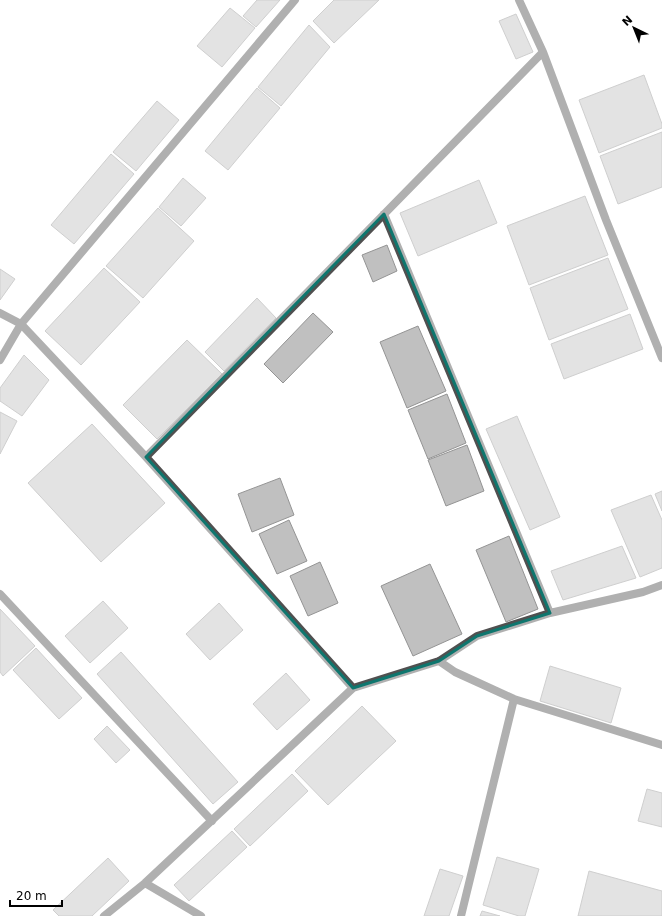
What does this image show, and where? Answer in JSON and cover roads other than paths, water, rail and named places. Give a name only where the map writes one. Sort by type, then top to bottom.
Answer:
[{"type":"street","points":[[0,360],[21,324],[295,0]]},
{"type":"street","points":[[519,0],[543,52],[606,220],[662,358]]},
{"type":"street","points":[[146,457],[543,52]]},
{"type":"street","points":[[384,214],[550,613]]},
{"type":"street","points":[[0,313],[21,324],[146,457],[353,688]]},
{"type":"street","points":[[104,916],[145,883],[353,688],[439,661],[477,636],[550,613],[643,592],[662,585]]},
{"type":"street","points":[[0,594],[212,821]]},
{"type":"street","points":[[439,661],[455,672],[514,699],[662,745]]},
{"type":"street","points":[[461,916],[514,699]]},
{"type":"street","points":[[145,883],[201,916]]}]
